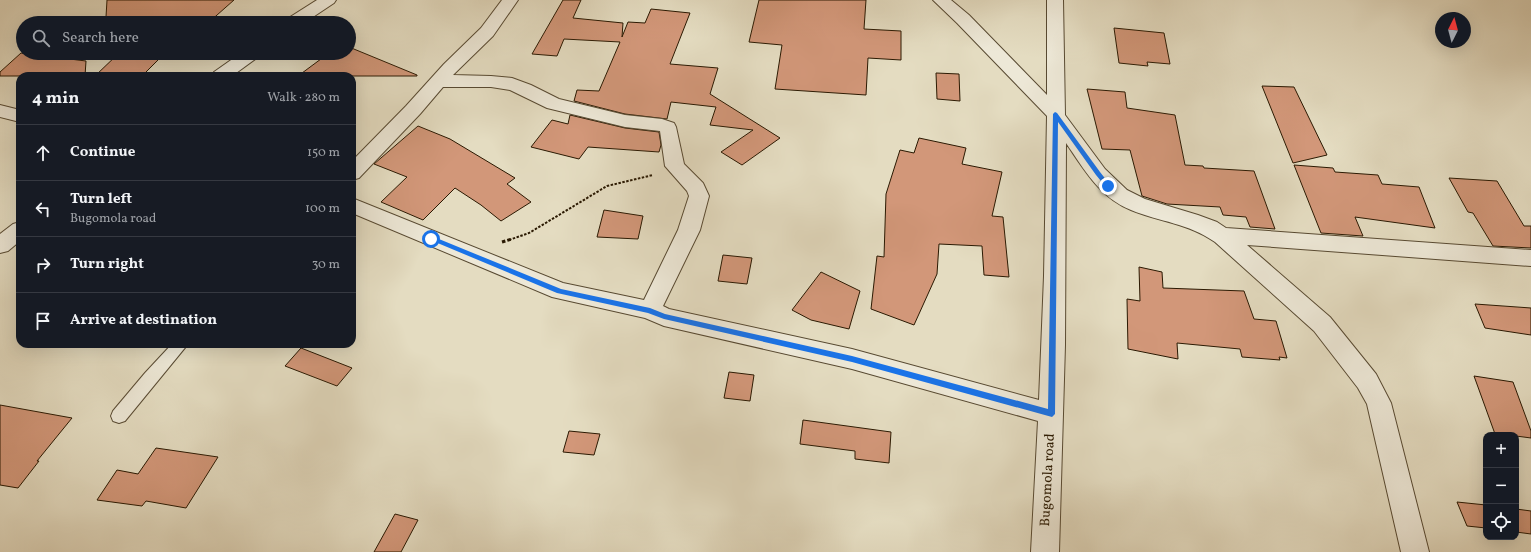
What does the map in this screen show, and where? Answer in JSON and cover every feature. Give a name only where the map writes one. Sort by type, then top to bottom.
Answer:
[{"type":"street","points":[[304,16],[328,0]]},
{"type":"street","points":[[356,169],[382,143],[450,68],[487,32],[510,0]]},
{"type":"street","points":[[941,0],[963,19],[1055,114],[1098,174],[1120,195],[1138,205],[1191,220],[1210,228],[1222,236],[1322,324],[1368,382],[1379,403],[1414,552]]},
{"type":"street","name":"Bugomola road","points":[[1045,552],[1052,414],[1055,0]]},
{"type":"street","points":[[226,72],[242,60]]},
{"type":"street","points":[[438,81],[511,84],[523,87],[544,100],[554,104],[625,121],[662,125],[669,130],[675,166],[698,191],[698,204],[689,230],[650,310]]},
{"type":"street","points":[[0,111],[16,115]]},
{"type":"street","points":[[356,207],[560,291],[650,310],[664,317],[852,359],[1052,414]]},
{"type":"street","points":[[0,245],[16,233]]},
{"type":"street","points":[[1222,236],[1531,258]]},
{"type":"lane","points":[[119,416],[150,378],[177,348]]},
{"type":"path","points":[[464,252],[506,241],[529,233],[607,186],[639,177],[679,170]]},
{"type":"building","points":[[107,0],[234,0],[216,16],[106,16]]},
{"type":"building","points":[[563,0],[581,0],[573,18],[623,23],[622,37],[628,22],[645,23],[651,9],[690,13],[670,64],[718,68],[710,94],[780,138],[742,165],[721,152],[753,130],[710,125],[716,107],[671,102],[667,119],[625,114],[574,101],[577,90],[599,91],[620,42],[564,39],[557,56],[532,54]]},
{"type":"building","points":[[759,0],[866,0],[864,29],[901,31],[901,60],[868,58],[866,95],[775,89],[782,45],[749,42]]},
{"type":"building","points":[[1114,28],[1164,33],[1170,64],[1147,62],[1148,66],[1119,63]]},
{"type":"building","points":[[356,50],[417,76],[356,76],[356,72],[303,72],[320,60],[356,60]]},
{"type":"building","points":[[16,58],[16,60],[86,61],[85,72],[16,72],[16,76],[0,76],[0,72]]},
{"type":"building","points":[[112,60],[158,60],[146,72],[99,72]]},
{"type":"building","points":[[936,73],[959,74],[960,101],[937,99]]},
{"type":"building","points":[[1262,86],[1294,87],[1327,155],[1293,163]]},
{"type":"building","points":[[1087,89],[1125,92],[1127,108],[1175,115],[1185,165],[1203,166],[1204,168],[1254,171],[1275,229],[1250,227],[1246,217],[1223,215],[1220,207],[1167,204],[1142,196],[1130,150],[1102,149]]},
{"type":"building","points":[[570,115],[625,128],[659,132],[661,145],[659,152],[588,147],[579,159],[531,147],[552,120],[568,124]]},
{"type":"building","points":[[418,126],[450,139],[515,178],[507,184],[531,202],[501,221],[481,205],[455,188],[423,220],[381,202],[407,177],[374,164]]},
{"type":"building","points":[[919,138],[966,148],[962,164],[1002,172],[992,216],[1003,217],[1009,277],[984,275],[982,246],[939,244],[937,274],[914,325],[871,309],[877,256],[884,257],[886,194],[900,150],[914,153]]},
{"type":"building","points":[[1294,165],[1333,168],[1335,172],[1378,175],[1382,184],[1419,187],[1435,228],[1355,217],[1363,236],[1321,233]]},
{"type":"building","points":[[1449,178],[1497,181],[1524,226],[1531,226],[1531,248],[1493,246],[1473,213],[1468,212]]},
{"type":"building","points":[[604,210],[643,216],[638,239],[597,237]]},
{"type":"building","points":[[723,255],[752,258],[747,284],[718,281]]},
{"type":"building","points":[[1139,267],[1162,272],[1163,288],[1244,291],[1254,319],[1276,321],[1287,358],[1279,357],[1280,360],[1242,357],[1240,349],[1177,343],[1178,359],[1128,349],[1127,299],[1140,301]]},
{"type":"building","points":[[821,272],[860,291],[849,329],[811,320],[792,310]]},
{"type":"building","points":[[1475,304],[1531,308],[1531,335],[1485,328]]},
{"type":"building","points":[[301,348],[352,368],[337,386],[285,366]]},
{"type":"building","points":[[729,372],[754,375],[750,401],[724,398]]},
{"type":"building","points":[[1474,376],[1513,382],[1531,431],[1531,438],[1519,436],[1519,432],[1494,432]]},
{"type":"building","points":[[0,405],[72,418],[37,461],[39,461],[18,488],[0,485]]},
{"type":"building","points":[[803,420],[891,432],[889,463],[855,459],[855,451],[800,444]]},
{"type":"building","points":[[569,431],[600,434],[594,455],[563,452]]},
{"type":"building","points":[[156,448],[218,457],[186,508],[146,501],[142,506],[97,500],[117,470],[138,474]]},
{"type":"building","points":[[1457,502],[1483,505],[1483,528],[1467,526]]},
{"type":"building","points":[[1519,509],[1531,511],[1531,534],[1519,532]]},
{"type":"building","points":[[395,514],[418,520],[401,552],[374,552]]},
{"type":"route","points":[[431,239],[560,291],[650,310],[664,317],[852,359],[1052,414],[1055,114],[1108,186]]}]
